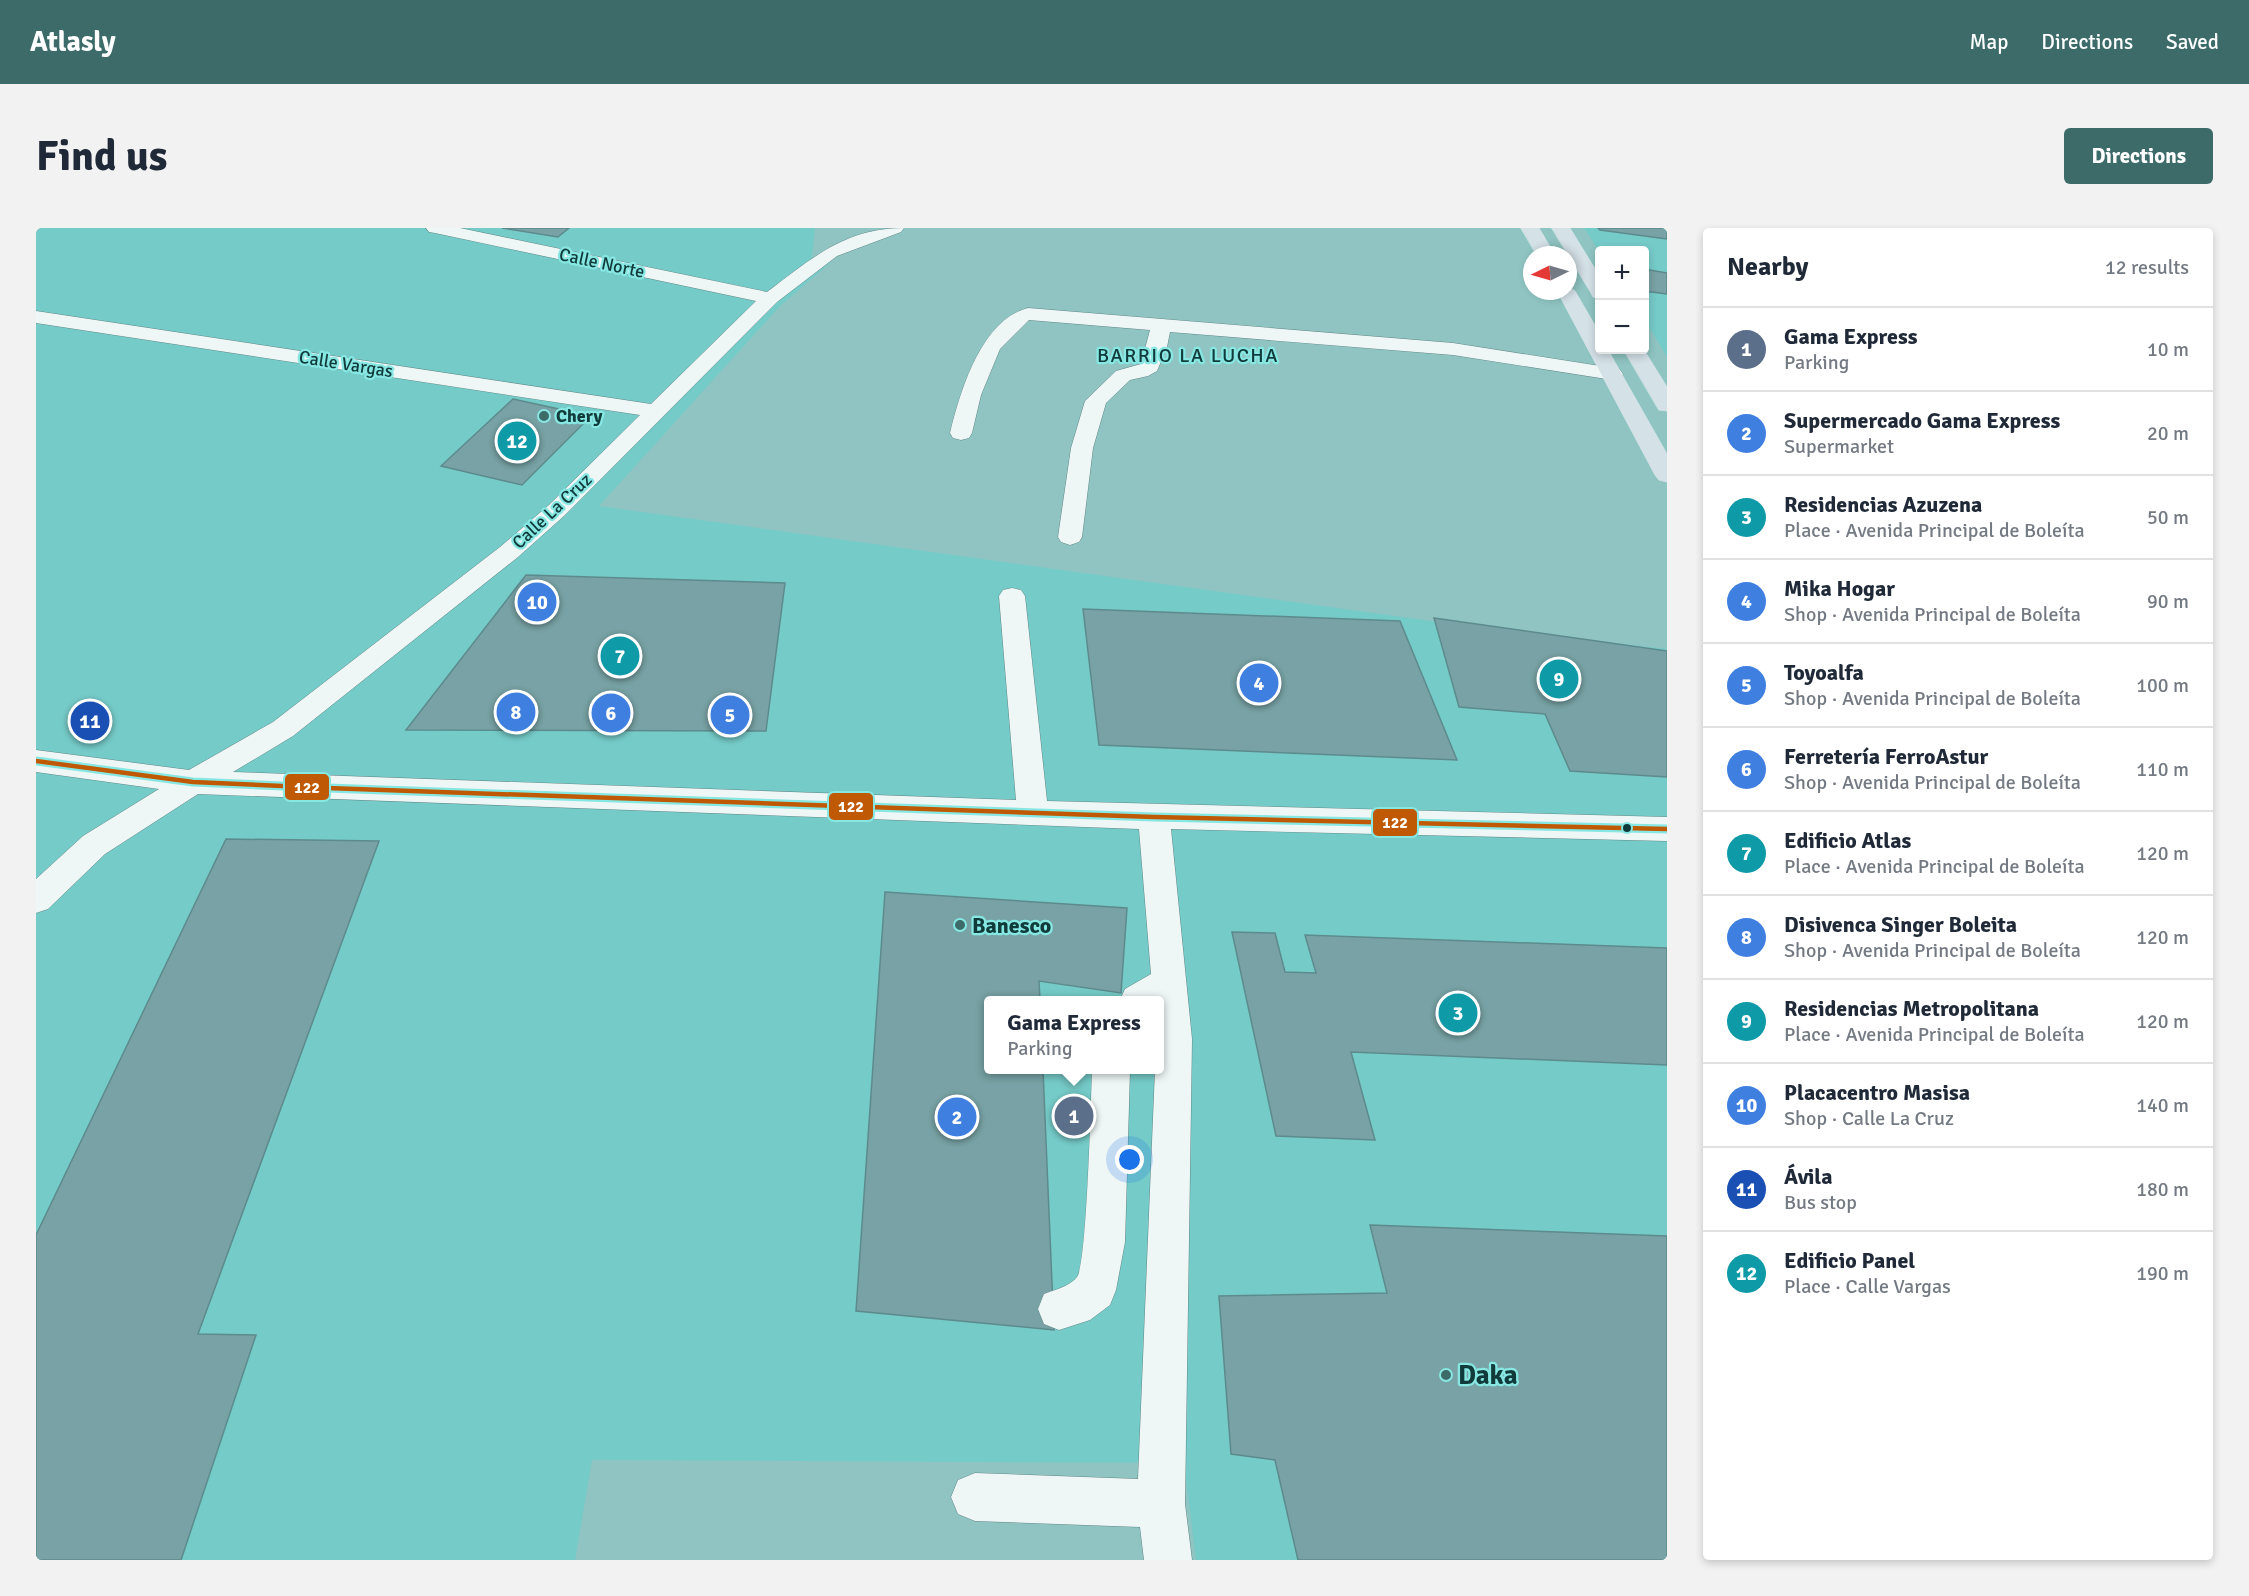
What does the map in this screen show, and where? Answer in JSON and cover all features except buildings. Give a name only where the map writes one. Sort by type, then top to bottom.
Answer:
[{"type":"main road","points":[[1530,228],[1541,246]]},
{"type":"main road","points":[[1561,228],[1595,286]]},
{"type":"main road","points":[[1571,300],[1667,475]]},
{"type":"main road","points":[[1636,354],[1667,405]]},
{"type":"street","name":"Calle Norte","points":[[435,228],[770,298]]},
{"type":"street","name":"Calle La Cruz","points":[[36,900],[93,845],[283,729],[509,552],[556,510],[770,298],[831,252],[895,228]]},
{"type":"street","points":[[961,433],[970,395],[991,347],[1022,316],[1037,314],[1453,349],[1613,374]]},
{"type":"street","name":"Calle Vargas","points":[[36,317],[656,411]]},
{"type":"street","points":[[1070,537],[1082,448],[1096,401],[1123,375],[1141,372],[1150,367],[1157,347],[1161,324]]},
{"type":"street","points":[[1012,596],[1033,813]]},
{"type":"street","points":[[36,760],[193,782],[1154,818],[1667,830]]},
{"type":"street","points":[[1154,818],[1174,1040],[1161,1504],[1168,1560]]},
{"type":"street","points":[[1145,996],[1169,981]]},
{"type":"street","points":[[1059,1310],[1075,1305],[1095,1290],[1100,1271],[1104,1242],[1111,1074]]},
{"type":"street","points":[[975,1497],[1161,1504]]},
{"type":"shaded area","points":[[36,228],[815,228],[812,257],[831,262],[781,305],[599,506],[1489,629],[1667,649],[1667,1560],[1196,1560],[1184,1463],[592,1460],[575,1560],[36,1560]]},
{"type":"shaded area","points":[[1584,228],[1667,228],[1667,357],[1649,327],[1649,246],[1596,246]]},
{"type":"transit line","name":"122","points":[[36,761],[193,782],[327,788],[1154,817],[1667,829]]},
{"type":"place","name":"Chery","points":[[544,416]]},
{"type":"place","name":"Edificio Panel","points":[[517,441]]},
{"type":"place","name":"Placacentro Masisa","points":[[537,602]]},
{"type":"place","name":"Edificio Atlas","points":[[620,656]]},
{"type":"place","name":"Residencias Metropolitana","points":[[1559,679]]},
{"type":"place","name":"Mika Hogar","points":[[1259,683]]},
{"type":"place","name":"Disivenca Singer Boleita","points":[[516,712]]},
{"type":"place","name":"Ferretería FerroAstur","points":[[611,713]]},
{"type":"place","name":"Toyoalfa","points":[[730,715]]},
{"type":"place","name":"Ávila","points":[[90,721]]},
{"type":"place","name":"Banesco","points":[[960,925]]},
{"type":"place","name":"Residencias Azuzena","points":[[1458,1013]]},
{"type":"place","name":"Gama Express","points":[[1074,1116]]},
{"type":"place","name":"Supermercado Gama Express","points":[[957,1117]]},
{"type":"place","name":"Daka","points":[[1446,1375]]},
{"type":"district","name":"BARRIO LA LUCHA","points":[[1188,355]]}]
